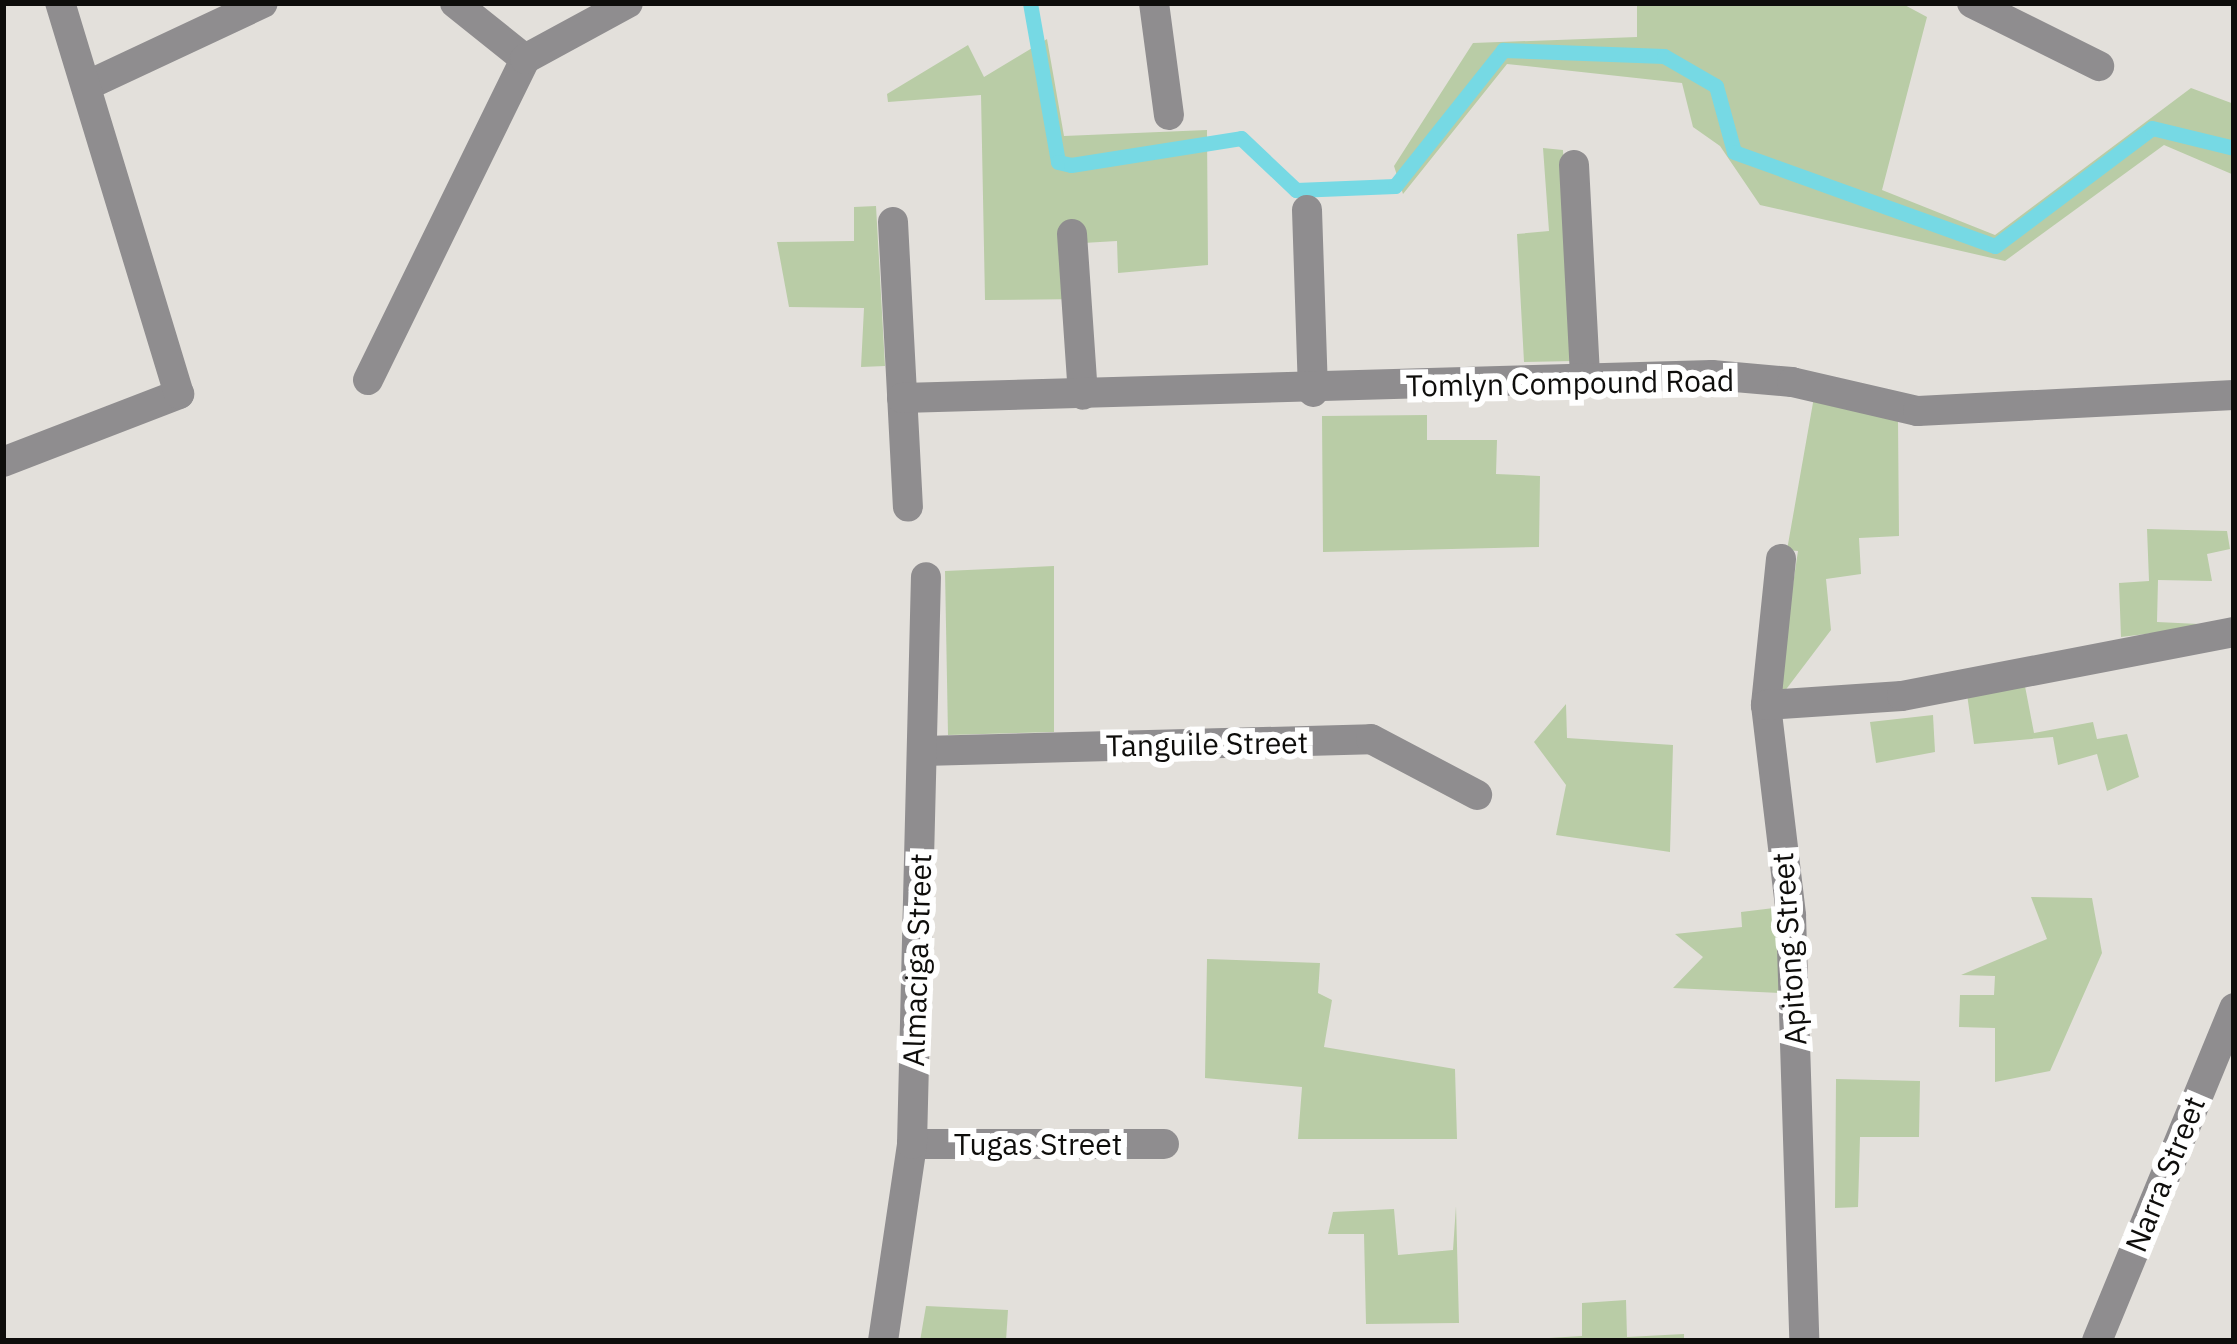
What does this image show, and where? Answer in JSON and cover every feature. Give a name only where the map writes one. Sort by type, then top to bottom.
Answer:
[{"type":"street","points":[[3,462],[179,394],[60,3]]},
{"type":"street","points":[[86,86],[263,3]]},
{"type":"street","points":[[455,3],[525,59]]},
{"type":"street","points":[[368,380],[525,59],[628,3]]},
{"type":"street","points":[[1154,3],[1169,115]]},
{"type":"street","points":[[1972,3],[2099,67]]},
{"type":"street","points":[[1574,165],[1585,378]]},
{"type":"street","points":[[1306,210],[1313,392]]},
{"type":"street","points":[[893,222],[908,507]]},
{"type":"street","points":[[1072,234],[1083,395]]},
{"type":"street","name":"Tomlyn Compound Road","points":[[902,398],[1313,392],[1585,378],[1792,382],[1918,411],[2234,395]]},
{"type":"street","name":"Apitong Street","points":[[1781,559],[1766,705],[1791,916],[1804,1341]]},
{"type":"street","name":"Almaciga Street","points":[[883,1341],[912,1144],[926,577]]},
{"type":"street","points":[[1766,705],[1902,695],[2234,632]]},
{"type":"street","name":"Tanguile Street","points":[[923,751],[1371,739],[1477,794]]},
{"type":"street","name":"Narra Street","points":[[2097,1341],[2234,1008]]},
{"type":"street","name":"Tugas Street","points":[[912,1144],[1164,1144]]},
{"type":"green space","points":[[1637,3],[1901,3],[1927,17],[1882,190],[1995,235],[2191,88],[2234,104],[2234,175],[2164,145],[2005,261],[1760,205],[1720,146],[1693,127],[1682,83],[1507,64],[1403,194],[1394,166],[1473,43],[1637,37]]},
{"type":"green space","points":[[1047,39],[1064,136],[1207,130],[1208,265],[1118,273],[1117,241],[1083,243],[1085,299],[985,300],[981,95],[888,102],[887,94],[968,45],[984,77]]},
{"type":"green space","points":[[1543,148],[1563,150],[1574,361],[1524,362],[1517,234],[1549,231]]},
{"type":"green space","points":[[876,206],[885,366],[861,367],[864,308],[789,307],[777,242],[854,241],[854,207]]},
{"type":"green space","points":[[1814,397],[1898,420],[1899,536],[1859,538],[1861,574],[1826,579],[1831,630],[1775,704],[1798,551],[1787,550]]},
{"type":"green space","points":[[1427,415],[1427,440],[1497,440],[1496,474],[1540,476],[1539,547],[1323,552],[1322,416]]},
{"type":"green space","points":[[2147,529],[2227,531],[2230,549],[2207,554],[2212,581],[2158,580],[2157,622],[2220,625],[2121,637],[2119,583],[2149,581]]},
{"type":"green space","points":[[1054,566],[1054,732],[948,735],[945,571]]},
{"type":"green space","points":[[2024,681],[2034,733],[2093,722],[2097,739],[2127,734],[2139,777],[2107,791],[2097,754],[2058,765],[2053,737],[1974,744],[1967,694]]},
{"type":"green space","points":[[1566,704],[1567,738],[1673,745],[1670,852],[1556,835],[1566,785],[1534,742]]},
{"type":"green space","points":[[1933,715],[1935,752],[1876,763],[1870,722]]},
{"type":"green space","points":[[2031,897],[2092,898],[2102,953],[2050,1071],[1995,1082],[1995,1028],[1959,1027],[1960,995],[1994,995],[1995,976],[1961,975],[2047,939]]},
{"type":"green space","points":[[1774,908],[1781,993],[1673,988],[1703,957],[1675,934],[1742,927],[1741,912]]},
{"type":"green space","points":[[1207,959],[1320,963],[1318,993],[1332,1000],[1324,1047],[1455,1069],[1457,1139],[1298,1139],[1302,1087],[1205,1078]]},
{"type":"green space","points":[[1836,1079],[1920,1081],[1919,1137],[1860,1137],[1858,1207],[1835,1208]]},
{"type":"green space","points":[[1456,1206],[1459,1323],[1366,1324],[1364,1234],[1328,1234],[1333,1212],[1394,1209],[1398,1255],[1453,1250]]},
{"type":"green space","points":[[1626,1300],[1627,1337],[1684,1334],[1684,1341],[1500,1341],[1582,1336],[1582,1303]]},
{"type":"green space","points":[[926,1306],[1008,1310],[1006,1341],[920,1341]]},
{"type":"waterway","points":[[1030,3],[1058,162],[1071,165],[1241,138],[1296,190],[1395,186],[1503,50],[1664,56],[1716,86],[1734,152],[1995,246],[2152,128],[2234,148]]}]
